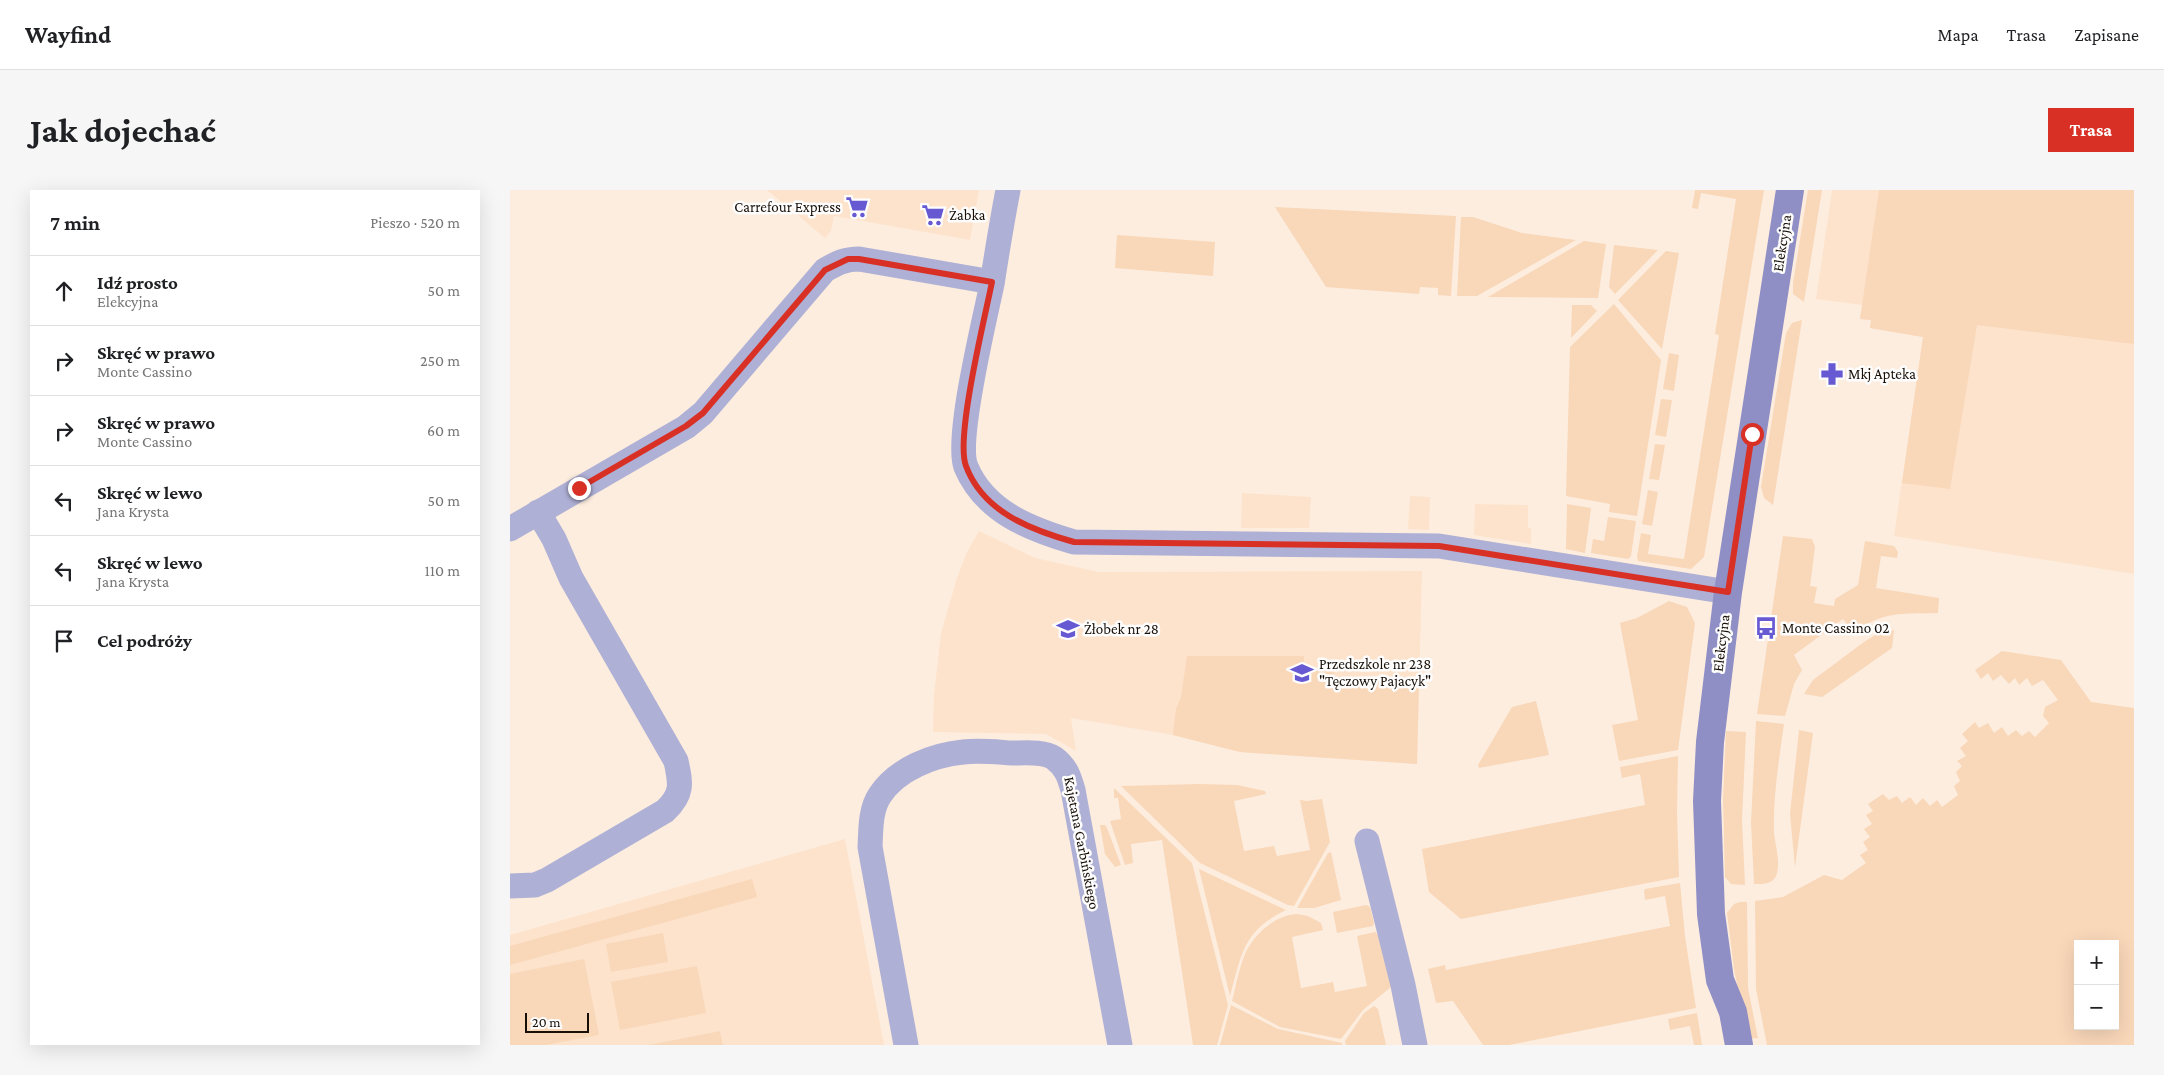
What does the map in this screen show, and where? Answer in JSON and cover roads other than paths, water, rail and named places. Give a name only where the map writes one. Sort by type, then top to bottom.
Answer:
[{"type":"street","points":[[1008,190],[968,406],[963,445],[965,466],[981,491],[995,506],[1012,518],[1043,533],[1074,542],[1439,546],[1728,592]]},
{"type":"street","name":"Elekcyjna","points":[[1722,1045],[1716,1014],[1720,980],[1710,898],[1708,802],[1714,696],[1728,592],[1790,190]]},
{"type":"street","points":[[510,529],[686,426],[703,413],[825,270],[837,262],[859,259],[992,282]]},
{"type":"street","points":[[510,886],[535,885],[547,880],[666,812],[676,801],[681,784],[676,761],[571,578],[554,539],[538,512]]},
{"type":"street","name":"Kajetana Garbińskiego","points":[[906,1045],[870,846],[871,819],[880,795],[896,778],[915,765],[941,756],[964,752],[1038,754],[1052,757],[1067,770],[1073,790],[1120,1045]]},
{"type":"street","points":[[1367,841],[1403,985],[1415,1045]]},
{"type":"street","name":"Elekcyjna","points":[[1720,980],[1733,1012],[1739,1045]]},
{"type":"place","name":"Carrefour Express","points":[[857,207]]},
{"type":"place","name":"Żabka","points":[[933,215]]},
{"type":"place","name":"Mkj Apteka","points":[[1832,374]]},
{"type":"place","name":"Monte Cassino 02","points":[[1766,628]]},
{"type":"place","name":"Żłobek nr 28","points":[[1068,629]]},
{"type":"place","name":"Przedszkole nr 238 \"Tęczowy Pajacyk\"","points":[[1302,673]]}]
